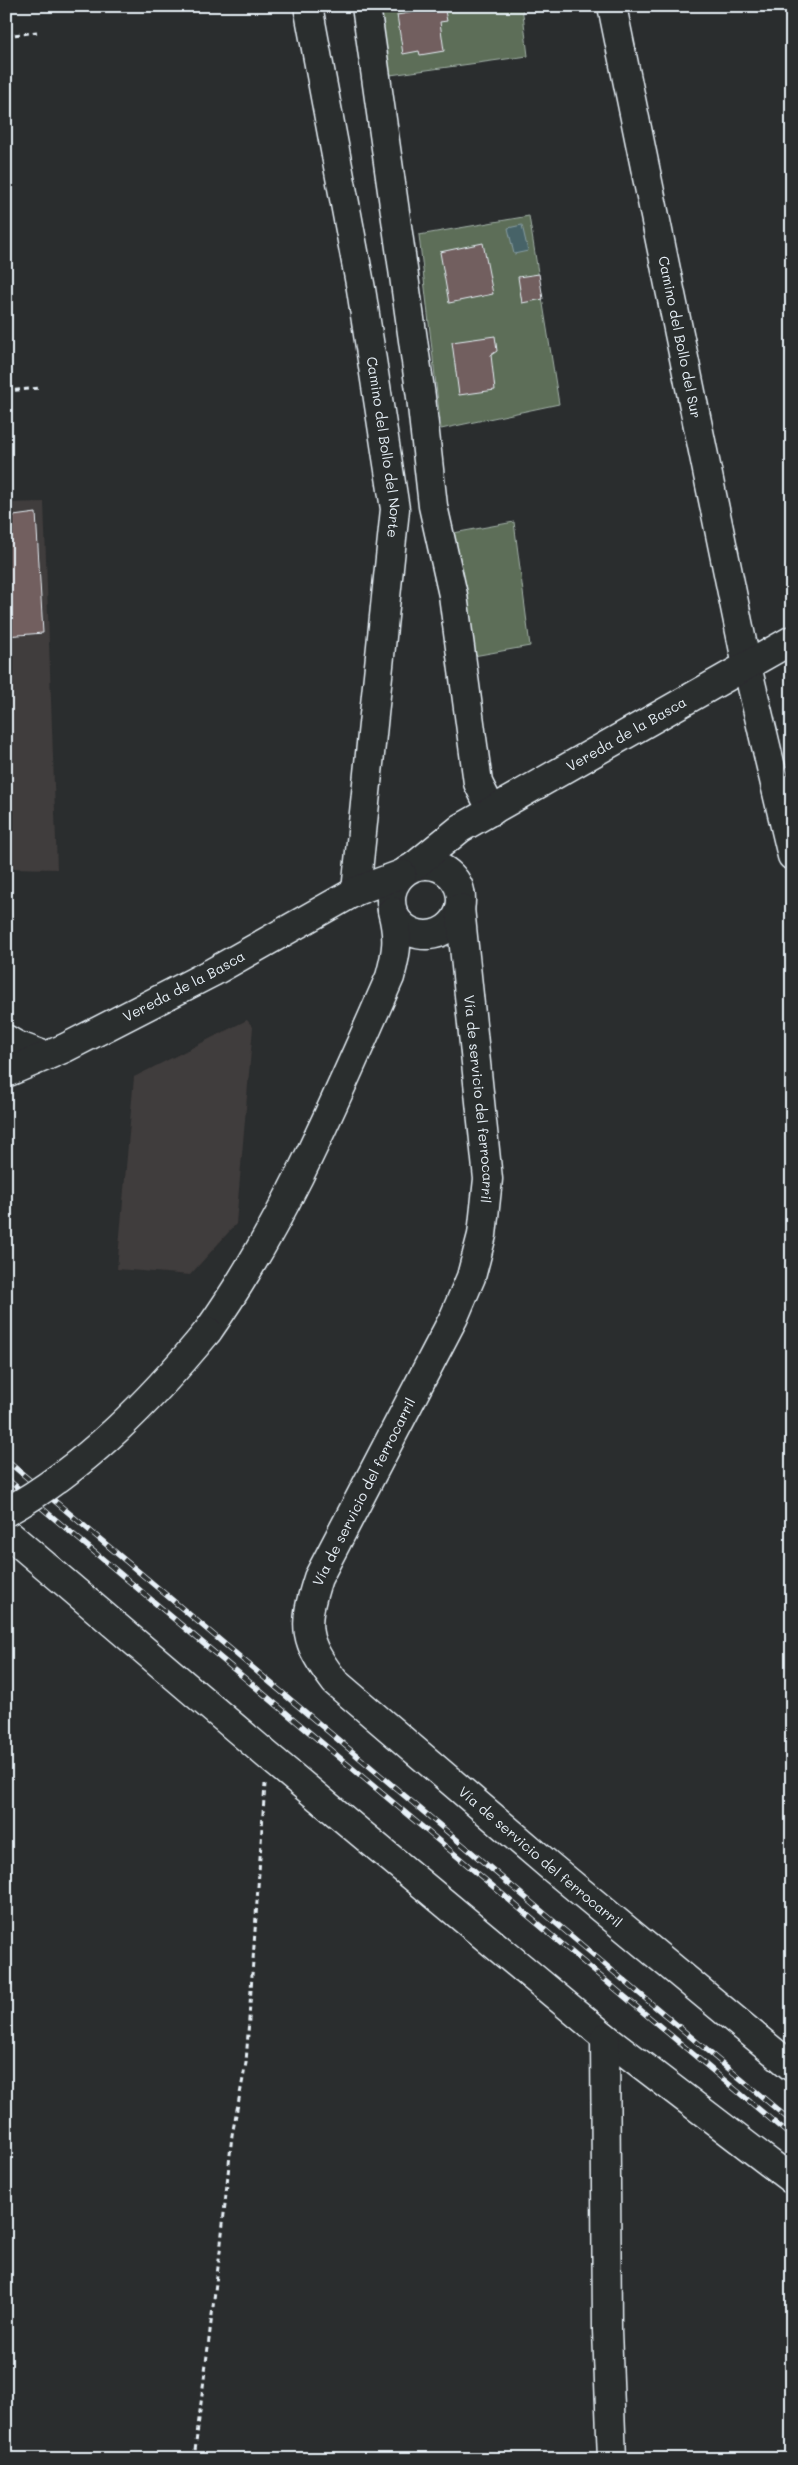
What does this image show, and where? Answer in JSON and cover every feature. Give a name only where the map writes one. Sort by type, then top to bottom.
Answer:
[{"type":"street","name":"Camino del Bollo del Norte","points":[[308,6],[361,289],[395,509],[356,891]]},
{"type":"street","points":[[366,6],[421,397],[433,506],[453,595],[478,783],[492,811]]},
{"type":"street","name":"Camino del Bollo del Sur","points":[[612,6],[747,666],[792,856]]},
{"type":"street","name":"Vereda de la Basca","points":[[6,1073],[65,1048],[213,972],[356,891],[408,871],[461,828],[792,640]]},
{"type":"street","points":[[390,977],[409,952],[453,922],[460,908],[460,893],[454,879],[452,853],[461,828]]},
{"type":"street","points":[[6,1512],[38,1493],[108,1437],[162,1384],[208,1331],[248,1272],[292,1192],[390,977],[397,949],[398,936],[391,906],[392,891],[408,871],[421,865],[436,866],[454,879]]},
{"type":"street","points":[[356,891],[372,893],[391,906],[397,920],[412,933],[433,935],[451,940],[463,953]]},
{"type":"street","name":"Vía de servicio del ferrocarril","points":[[460,908],[463,953],[481,1100],[488,1179],[482,1235],[471,1277],[454,1317],[318,1578],[309,1606],[307,1631],[316,1656],[335,1682],[551,1867],[792,2067]]},
{"type":"street","points":[[6,1039],[16,1045],[46,1056]]},
{"type":"street","points":[[6,1532],[267,1755],[605,2037],[792,2180]]},
{"type":"street","points":[[605,2037],[607,2330],[612,2459]]},
{"type":"path","points":[[6,36],[37,32]]},
{"type":"path","points":[[6,391],[40,388]]},
{"type":"path","points":[[194,2459],[221,2243],[232,2134],[246,2064],[267,1755]]},
{"type":"shaded area","points":[[44,502],[57,869],[10,868],[7,1016],[6,503]]},
{"type":"shaded area","points":[[247,1020],[253,1027],[236,1224],[190,1275],[117,1269],[134,1077]]},
{"type":"green space","points":[[373,6],[522,6],[528,56],[383,76]]},
{"type":"green space","points":[[529,216],[559,404],[441,429],[419,235]]},
{"type":"green space","points":[[514,522],[530,646],[468,657],[448,534]]},
{"type":"water","points":[[522,225],[528,251],[514,254],[508,228]]},
{"type":"building","points":[[419,6],[444,6],[447,21],[440,22],[444,51],[420,55],[419,51],[403,54],[397,15],[420,11]]},
{"type":"building","points":[[483,243],[493,294],[449,303],[440,252]]},
{"type":"building","points":[[539,274],[543,299],[522,303],[518,277]]},
{"type":"building","points":[[495,336],[497,351],[491,355],[495,390],[459,395],[452,342]]},
{"type":"building","points":[[36,513],[43,633],[6,636],[6,517]]},
{"type":"railway","points":[[6,1460],[792,2122]]},
{"type":"railway","points":[[6,1478],[792,2137]]}]
